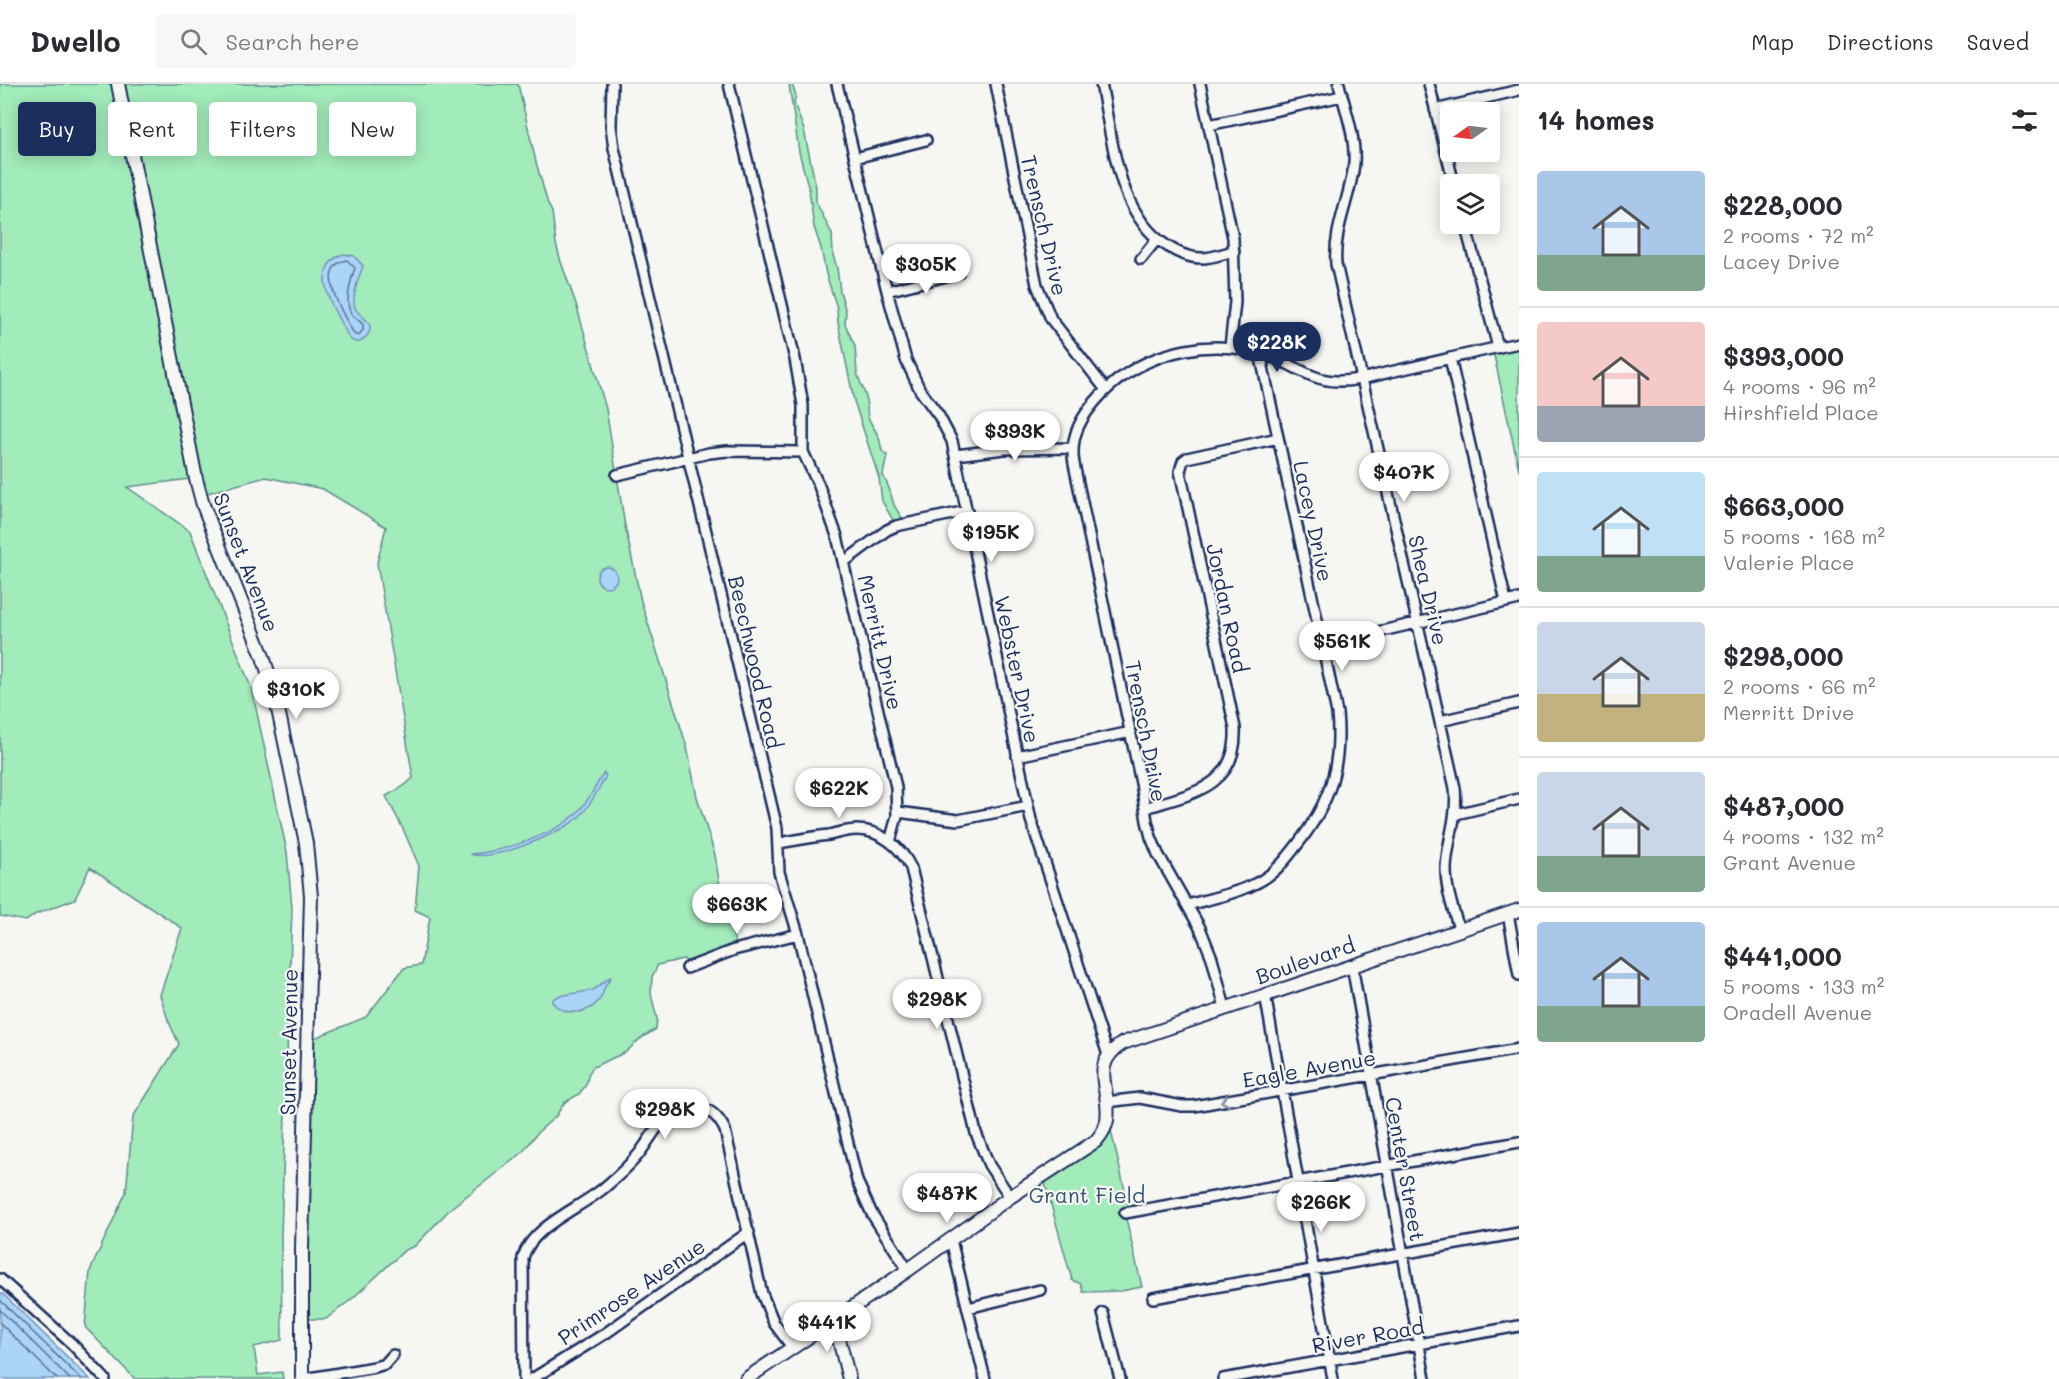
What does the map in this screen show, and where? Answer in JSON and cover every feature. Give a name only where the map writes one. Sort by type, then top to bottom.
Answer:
[{"type":"street","name":"Sunset Avenue","points":[[118,84],[196,479],[203,505],[270,675],[306,843],[311,896],[302,1248],[303,1379]]},
{"type":"street","name":"Beechwood Road","points":[[612,84],[611,126],[614,148],[775,817],[779,843],[779,872],[798,934],[857,1181],[872,1214],[908,1270]]},
{"type":"street","name":"Merritt Drive","points":[[729,84],[795,359],[803,405],[803,452],[829,510],[844,562],[896,787],[898,812],[890,842]]},
{"type":"street","name":"Webster Drive","points":[[837,84],[886,291],[906,360],[912,375],[946,428],[956,455],[1028,806],[1041,853],[1108,1055]]},
{"type":"street","name":"Trensch Drive","points":[[996,84],[1042,300],[1050,319],[1106,390]]},
{"type":"street","points":[[1101,84],[1126,196],[1143,225],[1169,248],[1190,256],[1207,258],[1234,251]]},
{"type":"street","points":[[1200,84],[1229,213],[1234,251],[1235,302],[1230,347]]},
{"type":"street","name":"Shea Drive","points":[[1339,84],[1354,144],[1354,159],[1336,237],[1336,264],[1455,788],[1456,814],[1446,870],[1449,897],[1459,929]]},
{"type":"street","points":[[1429,84],[1451,174]]},
{"type":"street","points":[[1435,110],[1519,90]]},
{"type":"street","points":[[1209,125],[1342,96]]},
{"type":"street","points":[[855,158],[926,140]]},
{"type":"street","points":[[1468,234],[1498,347]]},
{"type":"street","points":[[1141,259],[1157,239]]},
{"type":"street","points":[[886,291],[958,273]]},
{"type":"street","points":[[956,455],[1004,449],[1073,448],[1077,427],[1106,390],[1125,375],[1159,358],[1198,348],[1230,347],[1260,353],[1323,380],[1341,381],[1519,343]]},
{"type":"street","name":"Lacey Drive","points":[[1188,905],[1243,889],[1264,878],[1284,862],[1318,816],[1332,783],[1338,748],[1337,713],[1260,353]]},
{"type":"street","points":[[1450,358],[1506,602]]},
{"type":"street","name":"Jordan Road","points":[[1145,808],[1197,793],[1211,784],[1226,768],[1234,750],[1235,728],[1180,466],[1187,458],[1278,438]]},
{"type":"street","name":"Trensch Drive","points":[[1073,448],[1076,475],[1151,837],[1158,854],[1188,905],[1212,958],[1225,1008]]},
{"type":"street","points":[[617,475],[688,457],[727,451],[803,452]]},
{"type":"street","points":[[844,562],[887,530],[896,526],[967,511]]},
{"type":"street","points":[[1322,645],[1519,599]]},
{"type":"street","points":[[1440,721],[1519,703]]},
{"type":"street","points":[[1017,756],[1131,732]]},
{"type":"street","points":[[1456,814],[1519,799]]},
{"type":"street","points":[[898,812],[958,820],[1028,806]]},
{"type":"street","points":[[779,843],[857,830],[878,835],[900,850],[911,868],[976,1133],[989,1165],[1010,1197]]},
{"type":"street","points":[[1514,912],[1519,975]]},
{"type":"street","name":"Boulevard","points":[[1108,1055],[1123,1043],[1514,912]]},
{"type":"street","points":[[687,968],[734,950],[798,934]]},
{"type":"street","name":"Center Street","points":[[1352,965],[1425,1379]]},
{"type":"street","points":[[1265,994],[1333,1379]]},
{"type":"street","name":"Eagle Avenue","points":[[1106,1102],[1140,1098],[1194,1107],[1519,1049]]},
{"type":"street","points":[[746,1379],[908,1270],[1010,1197],[1096,1141],[1108,1118],[1102,1075],[1108,1055]]},
{"type":"street","points":[[524,1379],[523,1258],[526,1247],[537,1234],[596,1195],[623,1172],[643,1149],[660,1123],[671,1112],[687,1106],[695,1106],[711,1112],[722,1122],[762,1294],[778,1329],[792,1347]]},
{"type":"street","points":[[1125,1213],[1519,1142]]},
{"type":"street","name":"Primrose Avenue","points":[[532,1379],[606,1333],[749,1232]]},
{"type":"street","points":[[1153,1298],[1519,1233]]},
{"type":"street","points":[[951,1240],[985,1379]]},
{"type":"street","points":[[0,1279],[72,1344],[105,1379]]},
{"type":"street","points":[[968,1308],[1040,1290]]},
{"type":"street","points":[[1103,1313],[1120,1379]]},
{"type":"street","points":[[834,1319],[849,1379]]},
{"type":"street","name":"River Road","points":[[1223,1379],[1519,1326]]},
{"type":"street","points":[[303,1379],[375,1367],[385,1364],[393,1355]]},
{"type":"green space","points":[[0,84],[518,84],[536,162],[552,212],[556,244],[606,409],[625,526],[641,601],[687,747],[697,797],[715,855],[719,881],[735,943],[718,949],[710,959],[694,965],[683,959],[658,965],[652,977],[651,994],[657,1019],[656,1029],[626,1052],[593,1067],[586,1085],[579,1094],[564,1103],[556,1116],[538,1132],[522,1153],[451,1208],[415,1246],[405,1250],[353,1298],[326,1319],[302,1319],[307,1041],[366,1017],[404,968],[421,965],[430,917],[415,910],[419,866],[386,796],[413,778],[377,563],[386,527],[323,489],[266,477],[200,495],[196,482],[190,479],[127,487],[190,531],[252,690],[287,852],[292,908],[281,1235],[282,1340],[254,1347],[258,1375],[282,1372],[283,1379],[135,1379],[85,1327],[90,1271],[126,1192],[133,1117],[179,1044],[160,995],[182,928],[90,867],[75,899],[36,914],[26,921],[0,916]]},
{"type":"green space","points":[[789,84],[792,84],[796,96],[794,103],[804,130],[816,187],[816,202],[832,234],[833,255],[846,312],[845,324],[855,346],[857,373],[866,397],[868,418],[879,437],[882,451],[887,455],[883,475],[894,505],[905,523],[892,527],[894,522],[882,501],[879,478],[854,401],[837,308],[814,227],[809,190],[799,152]]},
{"type":"green space","points":[[1519,345],[1519,470],[1493,351]]},
{"type":"green space","name":"Grant Field","points":[[1108,1118],[1130,1212],[1125,1214],[1142,1287],[1121,1291],[1083,1292],[1081,1284],[1072,1280],[1043,1176],[1089,1146]]},
{"type":"water","points":[[343,254],[354,256],[363,266],[356,286],[354,303],[357,312],[368,322],[370,330],[360,342],[350,339],[327,294],[326,270],[332,261]]},
{"type":"water","points":[[607,567],[614,570],[617,577],[614,584],[607,587],[600,584],[597,577],[600,570]]},
{"type":"water","points":[[604,773],[606,776],[582,814],[556,832],[526,845],[494,854],[470,854],[512,846],[556,828],[582,808]]},
{"type":"water","points":[[610,977],[600,999],[590,1008],[570,1012],[557,1007],[552,1002],[559,996],[593,990]]},
{"type":"water","points":[[0,1294],[3,1294],[90,1379],[0,1379]]}]
